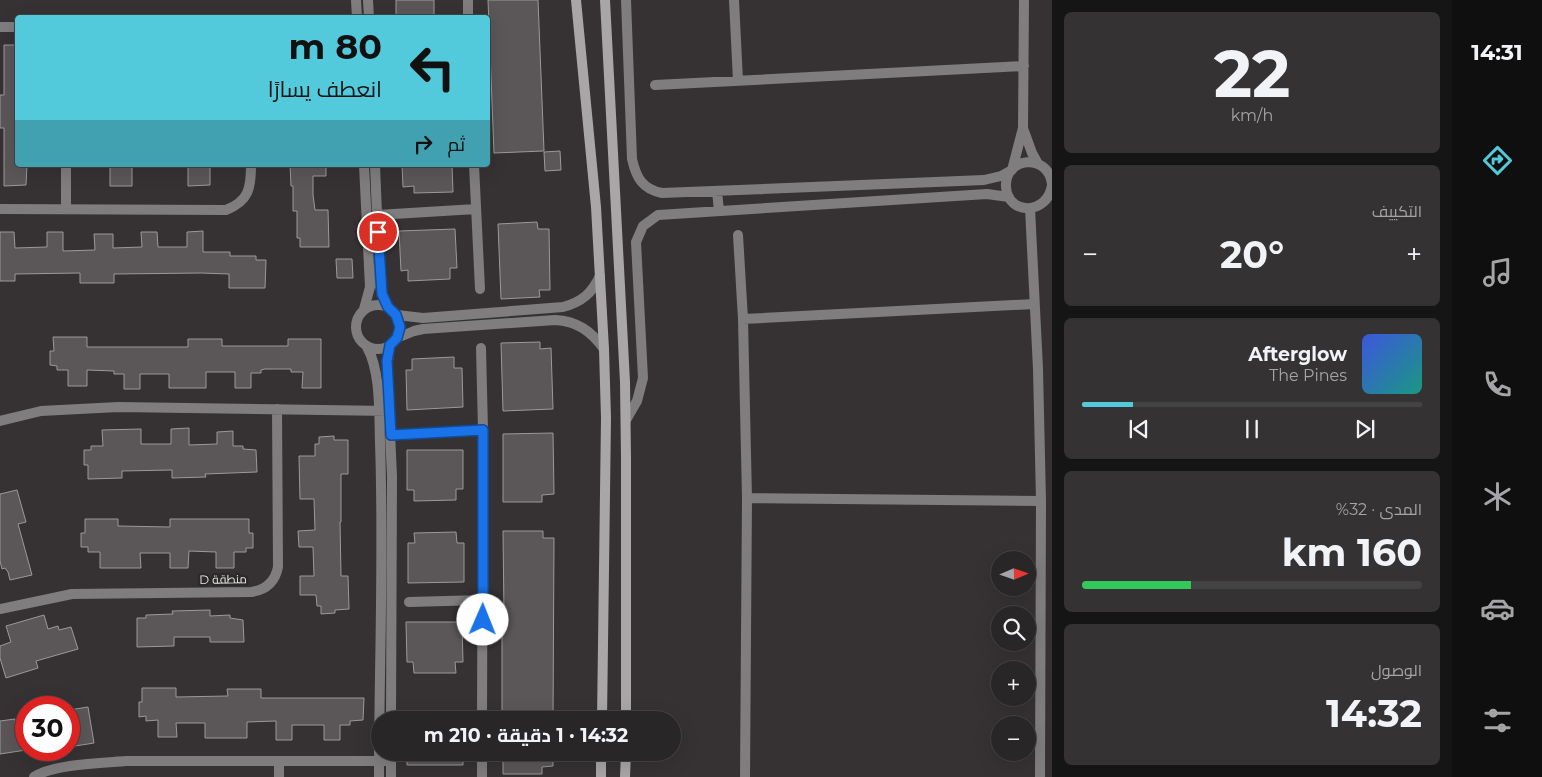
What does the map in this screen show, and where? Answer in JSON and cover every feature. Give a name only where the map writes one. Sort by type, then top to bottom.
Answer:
[{"type":"street","points":[[356,0],[357,15]]},
{"type":"street","points":[[368,0],[369,15]]},
{"type":"street","points":[[468,0],[468,15]]},
{"type":"street","points":[[576,0],[596,207],[604,350],[606,418],[602,711]]},
{"type":"street","points":[[605,0],[626,420],[626,711]]},
{"type":"street","points":[[626,0],[632,159],[636,175],[645,186],[657,192],[984,180],[1000,176],[1021,163],[1033,162],[1045,168]]},
{"type":"street","points":[[734,0],[738,81]]},
{"type":"street","points":[[1023,128],[1027,141],[1045,168],[1052,185],[1050,196],[1041,205],[1030,208],[1018,205],[1009,197],[1006,187],[1023,128],[1024,0]]},
{"type":"street","points":[[0,27],[15,27]]},
{"type":"street","points":[[655,85],[1024,66]]},
{"type":"street","points":[[66,167],[66,210]]},
{"type":"street","points":[[0,209],[226,210],[244,200],[249,191],[251,167]]},
{"type":"street","points":[[364,167],[370,287],[364,309],[356,321],[355,328],[361,342],[371,354],[375,369],[378,410],[382,510],[380,711]]},
{"type":"street","points":[[375,167],[380,286],[388,307],[396,315],[400,327],[387,361],[391,435],[392,711]]},
{"type":"street","points":[[474,167],[480,289]]},
{"type":"street","points":[[718,191],[719,211]]},
{"type":"street","points":[[626,420],[637,401],[643,378],[635,248],[638,234],[643,226],[658,215],[987,194],[1009,197]]},
{"type":"street","points":[[1030,208],[1042,501],[1040,777]]},
{"type":"street","points":[[377,214],[476,209]]},
{"type":"street","points":[[738,235],[747,498],[745,777]]},
{"type":"street","points":[[396,315],[423,318],[563,307],[575,304],[586,297],[600,276]]},
{"type":"street","points":[[364,309],[376,304],[388,307]]},
{"type":"street","points":[[742,319],[1034,304]]},
{"type":"street","points":[[367,347],[379,349],[414,331],[424,329],[566,320],[581,327],[596,339],[604,350]]},
{"type":"street","points":[[481,348],[483,430],[482,711]]},
{"type":"street","points":[[0,421],[41,412],[79,408],[118,407],[390,411]]},
{"type":"street","name":"D منطقة","points":[[0,609],[72,594],[251,592],[268,585],[276,574],[278,566],[277,410]]},
{"type":"street","points":[[391,435],[483,430]]},
{"type":"street","points":[[747,498],[1042,501]]},
{"type":"street","points":[[409,602],[483,600]]},
{"type":"street","points":[[34,777],[42,772],[76,766],[126,761],[371,761]]},
{"type":"street","points":[[279,761],[279,777]]},
{"type":"street","points":[[379,761],[379,777]]},
{"type":"street","points":[[391,761],[391,777]]},
{"type":"street","points":[[482,761],[482,777]]},
{"type":"street","points":[[601,761],[601,777]]},
{"type":"street","points":[[625,777],[626,761]]},
{"type":"building","points":[[396,0],[434,0],[434,15],[396,15]]},
{"type":"building","points":[[488,0],[538,0],[544,151],[494,153]]},
{"type":"building","points":[[4,45],[15,45],[15,167],[27,167],[26,185],[4,186],[4,128],[0,128],[0,95],[4,95]]},
{"type":"building","points":[[560,151],[561,170],[545,171],[544,152]]},
{"type":"building","points":[[110,167],[132,167],[132,186],[110,186]]},
{"type":"building","points":[[188,167],[210,167],[210,185],[188,186]]},
{"type":"building","points":[[290,167],[326,167],[326,176],[313,176],[313,195],[315,210],[328,210],[329,247],[300,247],[300,238],[297,238],[297,211],[293,211],[293,186],[291,186]]},
{"type":"building","points":[[402,167],[452,167],[453,192],[414,193],[414,186],[403,187]]},
{"type":"building","points":[[537,222],[538,229],[549,229],[550,290],[539,290],[540,297],[501,299],[498,224]]},
{"type":"building","points":[[455,229],[457,268],[450,268],[450,279],[408,281],[408,270],[401,271],[399,231]]},
{"type":"building","points":[[203,231],[203,252],[230,252],[230,256],[256,256],[256,260],[266,260],[265,288],[229,288],[229,274],[201,273],[114,274],[114,283],[80,283],[80,273],[15,274],[15,281],[0,281],[0,232],[14,232],[15,248],[47,247],[47,232],[63,232],[63,251],[95,250],[94,234],[113,234],[113,248],[142,247],[141,232],[157,232],[158,247],[187,247],[187,232]]},
{"type":"building","points":[[336,259],[352,259],[353,278],[337,278]]},
{"type":"building","points":[[53,337],[87,337],[87,347],[188,347],[188,339],[222,339],[222,346],[288,346],[288,339],[321,339],[321,388],[302,388],[303,372],[291,372],[291,369],[265,369],[261,370],[261,373],[251,373],[251,388],[235,388],[235,372],[206,372],[206,388],[169,388],[169,374],[140,374],[140,389],[124,389],[124,374],[114,374],[114,371],[87,370],[87,386],[68,386],[68,370],[57,370],[57,366],[50,365],[50,351],[54,351]]},
{"type":"building","points":[[540,342],[540,349],[551,348],[553,409],[503,411],[501,343]]},
{"type":"building","points":[[454,357],[454,368],[462,368],[463,407],[407,410],[406,370],[412,370],[412,359]]},
{"type":"building","points":[[189,428],[189,445],[217,444],[217,432],[233,431],[233,446],[243,446],[243,449],[256,450],[257,472],[205,474],[206,477],[172,478],[172,470],[122,471],[122,478],[88,479],[88,465],[84,465],[84,450],[91,450],[91,446],[103,446],[102,430],[141,429],[141,444],[171,444],[171,429]]},
{"type":"building","points":[[553,433],[554,494],[542,495],[542,502],[503,502],[503,434]]},
{"type":"building","points":[[334,436],[334,440],[348,440],[348,474],[341,474],[340,522],[341,576],[348,576],[349,609],[321,614],[321,606],[317,606],[316,595],[300,595],[300,576],[314,576],[313,547],[299,547],[298,531],[315,530],[314,499],[300,499],[299,456],[315,456],[315,444],[319,444],[319,437]]},
{"type":"building","points":[[407,450],[463,450],[463,489],[456,489],[456,500],[414,501],[414,490],[407,490]]},
{"type":"building","points":[[17,490],[26,522],[18,524],[32,575],[10,580],[8,572],[5,568],[2,569],[0,561],[0,494]]},
{"type":"building","points":[[85,519],[118,519],[118,526],[170,527],[170,519],[249,519],[249,533],[253,533],[253,548],[246,548],[246,552],[234,552],[234,568],[216,568],[216,552],[189,551],[188,568],[170,568],[170,553],[140,553],[141,568],[100,568],[100,552],[88,552],[88,547],[81,547],[81,533],[85,533]]},
{"type":"building","points":[[503,531],[543,531],[543,538],[554,538],[553,711],[502,711],[502,615],[504,615]]},
{"type":"building","points":[[456,532],[457,543],[464,543],[464,582],[408,583],[408,543],[415,543],[414,533]]},
{"type":"building","points":[[210,610],[210,616],[230,615],[230,618],[243,620],[244,642],[210,642],[210,637],[174,637],[174,646],[137,647],[137,618],[146,618],[146,615],[173,614],[172,611]]},
{"type":"building","points":[[44,615],[48,629],[58,626],[59,630],[71,627],[78,649],[36,661],[38,668],[6,678],[0,658],[0,646],[11,642],[6,626]]},
{"type":"building","points":[[406,622],[462,622],[463,662],[455,662],[456,673],[414,673],[413,662],[407,662]]},
{"type":"building","points":[[142,688],[176,688],[176,697],[228,696],[227,689],[261,689],[261,698],[364,698],[363,720],[350,721],[350,725],[340,725],[340,740],[324,740],[324,725],[292,725],[292,740],[276,740],[276,721],[247,722],[247,738],[205,738],[205,723],[176,723],[177,737],[158,737],[158,720],[146,721],[146,716],[139,717],[139,702],[142,702]]},
{"type":"building","points":[[88,707],[94,743],[80,745],[80,708]]},
{"type":"building","points":[[15,719],[15,752],[0,754],[0,721]]},
{"type":"building","points":[[407,761],[463,761],[463,765],[407,765]]},
{"type":"building","points":[[503,761],[553,761],[553,766],[542,767],[542,774],[503,774]]},
{"type":"route","points":[[378,232],[380,286],[388,307],[396,315],[400,327],[397,338],[390,345],[387,361],[391,435],[483,430],[483,620]]}]
